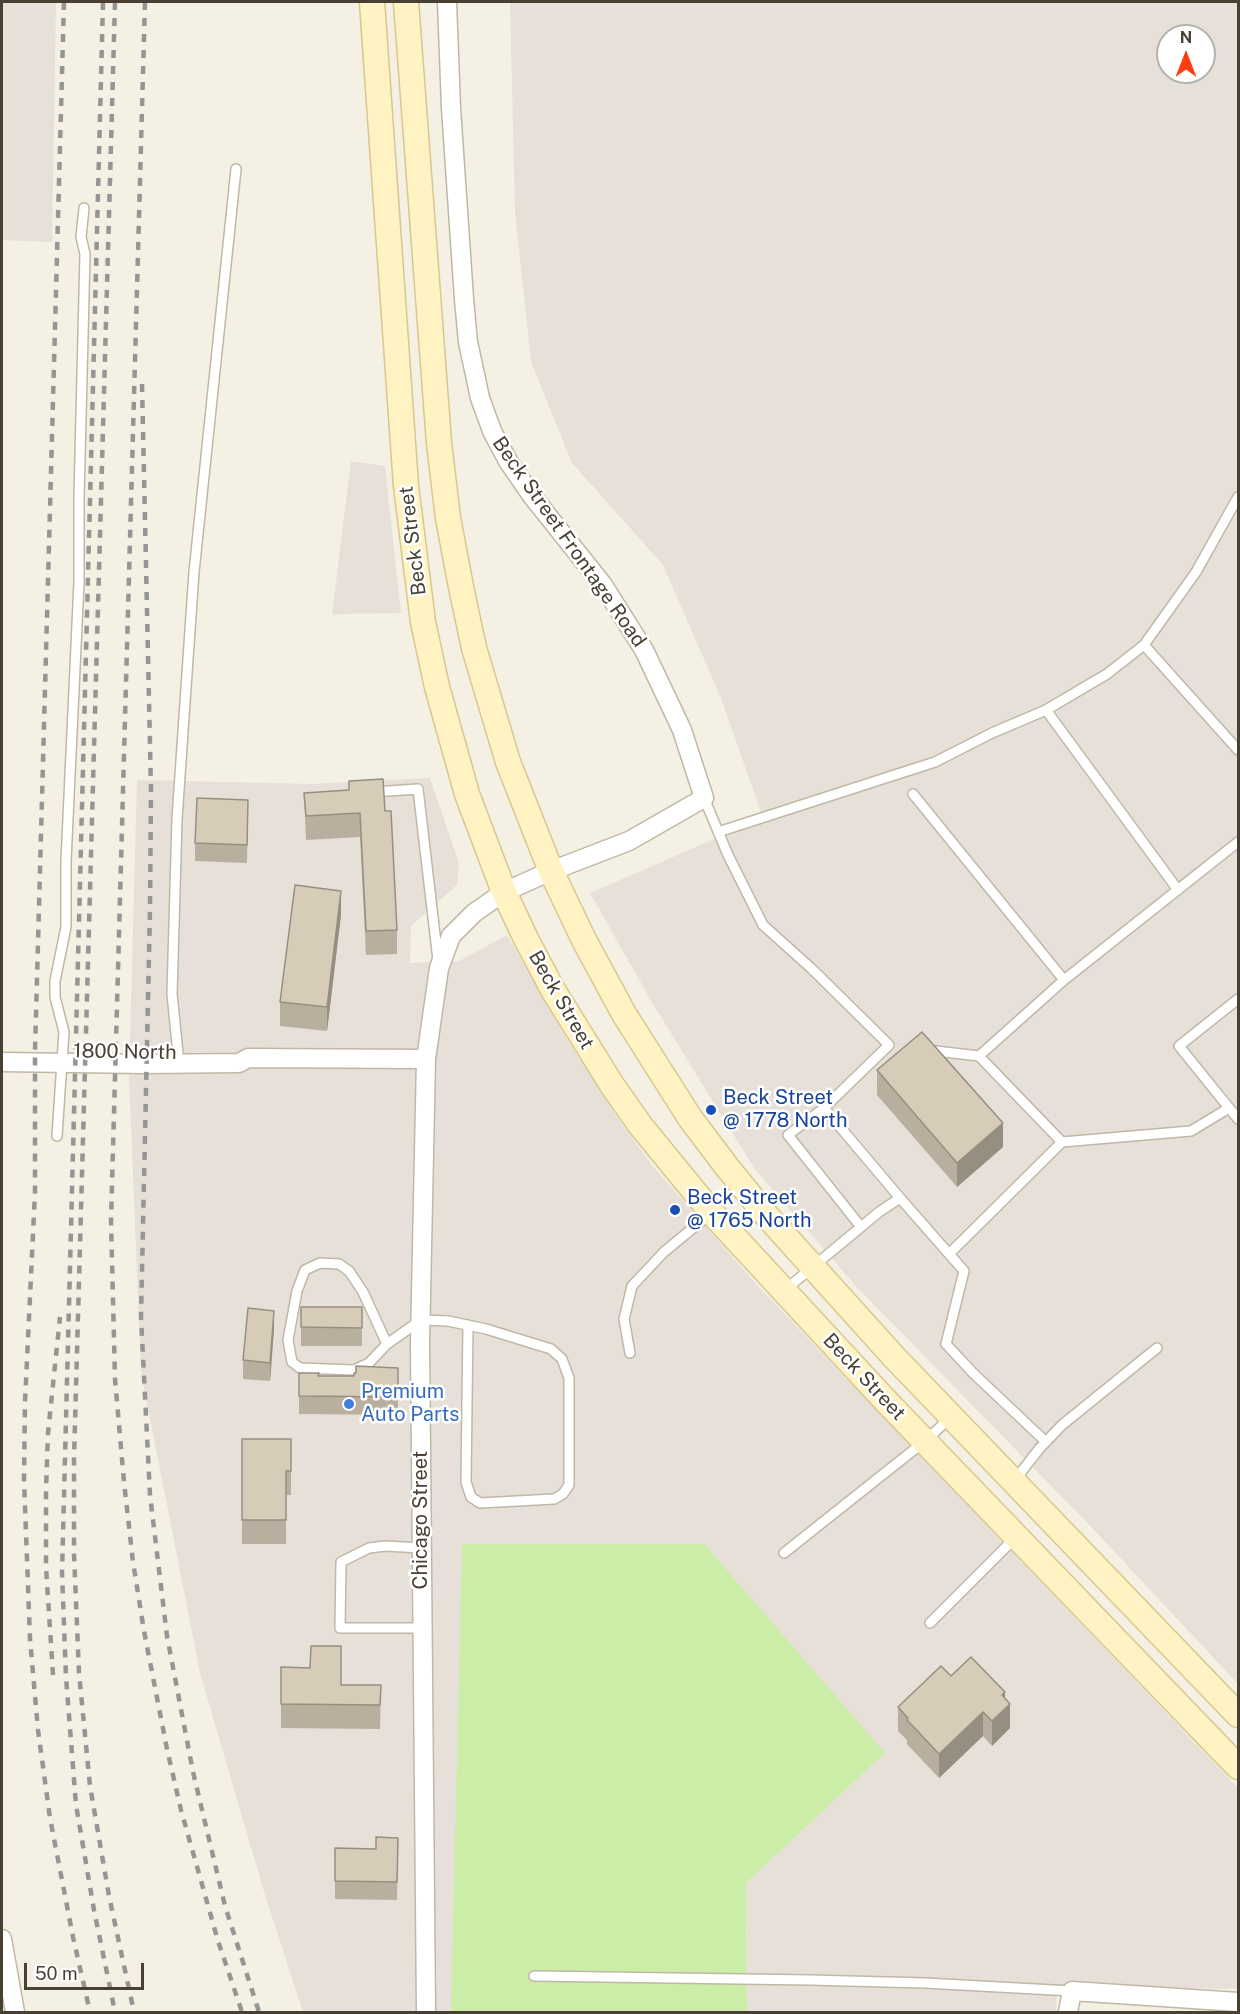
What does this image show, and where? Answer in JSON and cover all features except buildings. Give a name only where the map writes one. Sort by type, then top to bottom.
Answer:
[{"type":"main road","name":"Beck Street","points":[[372,2],[406,486],[423,622],[437,687],[467,794],[504,892],[548,980],[582,1039],[640,1125],[712,1213],[925,1441],[1239,1767]]},
{"type":"main road","name":"Beck Street","points":[[406,2],[431,358],[448,518],[463,597],[490,706],[512,773],[551,871],[605,981],[668,1084],[727,1167],[813,1268],[952,1417],[1239,1715]]},
{"type":"street","name":"Beck Street Frontage Road","points":[[447,2],[451,108],[464,299],[468,342],[480,398],[492,431],[508,460],[532,496],[603,585],[644,650],[682,730],[704,798]]},
{"type":"street","points":[[551,871],[629,841],[704,798]]},
{"type":"street","name":"Chicago Street","points":[[426,2013],[421,1320],[426,1059],[439,968],[451,936],[474,913],[504,892],[551,871]]},
{"type":"street","name":"1800 North","points":[[2,1050],[62,1057],[239,1062],[248,1058],[426,1059]]},
{"type":"street","name":"1800 North","points":[[2,1062],[62,1057],[178,1053],[239,1053],[248,1058]]},
{"type":"street","points":[[2,1939],[15,2013]]},
{"type":"street","points":[[1068,2013],[1072,1991],[1201,2006],[1239,2002]]},
{"type":"lane","points":[[178,1053],[172,994],[177,819],[194,572],[236,169]]},
{"type":"lane","points":[[57,1136],[64,1032],[55,997],[55,981],[66,927],[66,861],[79,582],[85,254],[81,237],[84,208]]},
{"type":"lane","points":[[718,832],[935,762],[992,733],[1046,710],[1107,674],[1144,645],[1196,572],[1239,497]]},
{"type":"lane","points":[[1144,645],[1239,750]]},
{"type":"lane","points":[[1046,710],[1178,890]]},
{"type":"lane","points":[[364,793],[418,789],[439,968]]},
{"type":"lane","points":[[913,794],[1064,980]]},
{"type":"lane","points":[[704,798],[763,925],[812,969],[889,1045],[900,1047]]},
{"type":"lane","points":[[979,1056],[1064,980],[1239,842]]},
{"type":"lane","points":[[1239,999],[1179,1046],[1239,1119]]},
{"type":"lane","points":[[861,1227],[788,1135],[824,1108],[889,1045]]},
{"type":"lane","points":[[912,1048],[979,1056],[1062,1142]]},
{"type":"lane","points":[[824,1108],[964,1271],[946,1344],[973,1373],[1046,1442]]},
{"type":"lane","points":[[949,1254],[1062,1142],[1191,1131],[1229,1108]]},
{"type":"lane","points":[[784,1291],[900,1198]]},
{"type":"lane","points":[[630,1353],[624,1319],[632,1286],[664,1252],[712,1213]]},
{"type":"lane","points":[[387,1344],[363,1292],[350,1271],[339,1264],[320,1263],[305,1270],[297,1291],[288,1340],[292,1362],[300,1368],[354,1370],[369,1363],[387,1344],[421,1320],[448,1321],[468,1325],[552,1349],[562,1359],[569,1378],[569,1485],[564,1494],[554,1499],[480,1503],[471,1497],[466,1482],[468,1325]]},
{"type":"lane","points":[[1013,1482],[1046,1442],[1091,1400],[1157,1348]]},
{"type":"lane","points":[[784,1553],[952,1417]]},
{"type":"lane","points":[[930,1623],[1017,1537]]},
{"type":"lane","points":[[422,1548],[385,1546],[369,1548],[341,1562],[340,1628],[422,1628]]},
{"type":"lane","points":[[534,1976],[821,1980],[1072,1991]]},
{"type":"shaded area","points":[[2,2],[56,2],[52,242],[2,240]]},
{"type":"shaded area","points":[[510,2],[1238,2],[1238,1684],[1097,1533],[854,1284],[754,1168],[653,1004],[590,893],[763,818],[721,698],[663,565],[572,463],[531,362],[515,212]]},
{"type":"shaded area","points":[[351,461],[385,466],[401,613],[332,614]]},
{"type":"shaded area","points":[[430,778],[459,863],[457,885],[411,926],[410,963],[459,961],[507,935],[562,1031],[617,1117],[651,1164],[757,1285],[1238,1788],[1238,1989],[1057,1986],[1056,2012],[747,2012],[746,1883],[885,1753],[463,1544],[457,2012],[303,2012],[265,1895],[200,1673],[141,1372],[129,1077],[137,780],[312,784]]},
{"type":"green space","points":[[462,1544],[704,1544],[885,1753],[746,1883],[747,2012],[451,2012]]},
{"type":"railway","points":[[64,2],[35,1051],[35,1192],[25,1402],[24,1480],[30,1639],[38,1730],[50,1818],[90,2012]]},
{"type":"railway","points":[[103,2],[62,1573],[66,1677],[76,1805],[115,2012]]},
{"type":"railway","points":[[115,2],[74,1459],[74,1554],[79,1673],[90,1786],[109,1896],[134,2012]]},
{"type":"railway","points":[[145,2],[111,1221],[115,1379],[133,1562],[167,1749],[181,1810],[218,1941],[242,2012]]},
{"type":"railway","points":[[142,384],[151,790],[141,1317],[150,1495],[167,1636],[193,1772],[225,1906],[259,2012]]},
{"type":"railway","points":[[53,1675],[46,1567],[46,1490],[48,1433],[60,1317]]},
{"type":"place","name":"Beck Street @ 1778 North","points":[[711,1110]]},
{"type":"place","name":"Beck Street @ 1765 North","points":[[675,1210]]},
{"type":"place","name":"Premium Auto Parts","points":[[349,1404]]}]
